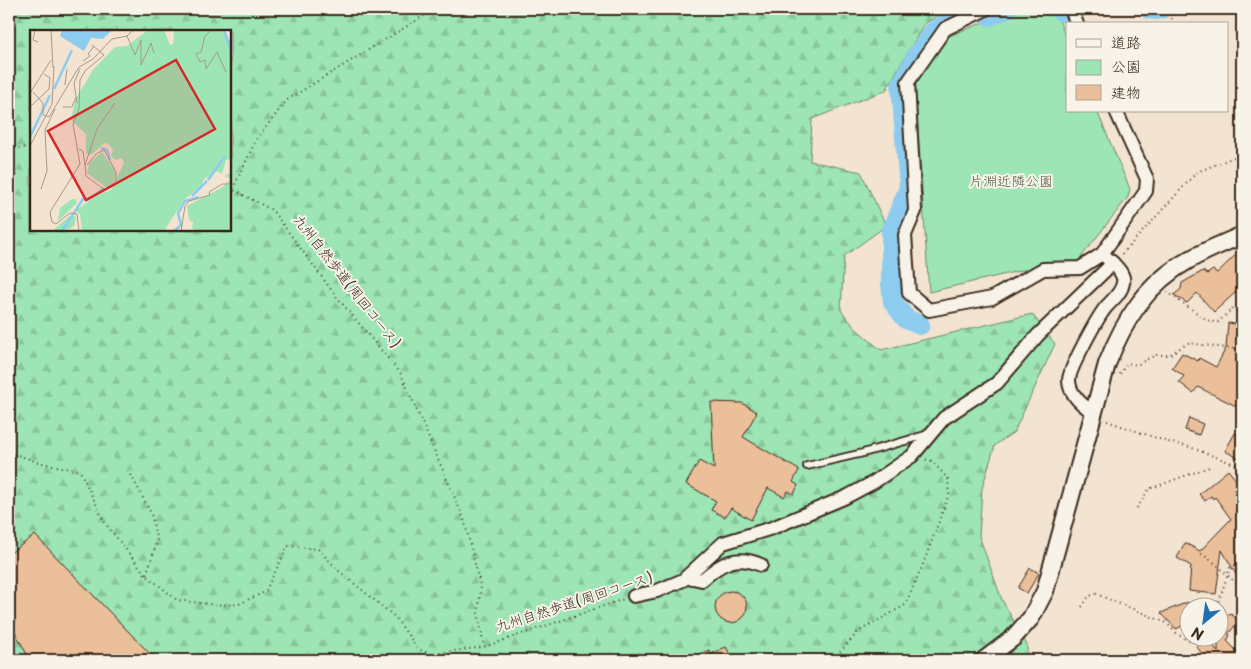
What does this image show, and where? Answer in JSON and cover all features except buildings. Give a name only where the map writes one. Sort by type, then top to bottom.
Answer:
[{"type":"street","points":[[986,9],[945,29],[908,82],[915,211],[905,235],[909,293],[929,310],[992,298],[1043,269],[1080,268],[1102,254],[1146,191],[1147,179],[1116,112]]},
{"type":"street","points":[[1071,9],[1076,22]]},
{"type":"street","points":[[984,660],[1013,638],[1031,618],[1045,591],[1100,417],[1107,364],[1114,344],[1130,315],[1145,295],[1161,279],[1188,260],[1242,235]]},
{"type":"street","points":[[1100,417],[1076,398],[1071,389],[1069,379],[1095,324],[1103,310],[1118,294],[1123,284],[1123,276],[1113,263],[1102,254]]},
{"type":"street","name":"九州自然歩道(周回コース)","points":[[634,596],[657,591],[688,576],[723,544],[772,528],[846,497],[874,482],[912,456],[944,418],[997,383],[1038,335],[1113,263]]},
{"type":"street","points":[[688,576],[702,580],[730,561],[749,560],[761,565]]},
{"type":"lane","points":[[807,466],[864,453],[932,432]]},
{"type":"path","points":[[231,189],[256,140],[287,100],[435,9]]},
{"type":"path","points":[[928,9],[937,13],[946,9]]},
{"type":"path","points":[[1168,9],[1173,22]]},
{"type":"path","points":[[9,147],[14,149],[30,146]]},
{"type":"path","points":[[1113,263],[1197,172],[1242,154]]},
{"type":"path","name":"九州自然歩道(周回コース)","points":[[231,189],[272,210],[336,296],[401,374],[464,519],[481,589],[478,613],[484,647],[634,596]]},
{"type":"path","points":[[1161,279],[1168,293],[1207,320],[1217,322],[1233,308],[1242,306]]},
{"type":"path","points":[[1118,377],[1127,363],[1138,365],[1155,355],[1169,355],[1188,343],[1242,350]]},
{"type":"path","points":[[1100,417],[1168,442],[1187,446],[1242,467]]},
{"type":"path","points":[[9,452],[38,462],[80,471],[105,523],[146,575],[177,600],[216,605],[238,604],[265,592],[288,546],[318,549],[339,571],[395,617],[418,649],[430,654],[484,647]]},
{"type":"path","points":[[834,660],[858,632],[905,605],[922,567],[949,494],[948,479],[932,461],[912,456]]},
{"type":"path","points":[[1137,508],[1149,489],[1212,466]]},
{"type":"path","points":[[131,475],[151,513],[157,542],[146,575]]},
{"type":"path","points":[[1201,554],[1213,560],[1236,584],[1242,587]]},
{"type":"path","points":[[1220,596],[1230,568],[1242,562]]},
{"type":"path","points":[[1082,607],[1089,596],[1096,594],[1166,623],[1178,635]]},
{"type":"green space","points":[[9,9],[950,9],[924,24],[886,90],[812,119],[810,161],[861,172],[886,226],[844,256],[841,310],[855,328],[881,350],[1032,314],[1055,344],[1014,432],[995,445],[982,488],[979,536],[1002,600],[1027,645],[1026,660],[9,660]]},
{"type":"green space","name":"片淵近隣公園","points":[[1016,9],[1050,9],[1057,15],[1066,38],[1066,112],[1097,112],[1130,189],[1128,197],[1078,261],[1045,265],[929,292],[915,85],[947,37]]},
{"type":"waterway","points":[[920,325],[906,319],[893,302],[891,284],[891,231],[909,188],[901,85],[918,53],[933,32],[969,9]]},
{"type":"waterway","points":[[979,9],[990,16],[1006,9]]},
{"type":"waterway","points":[[1059,9],[1062,12],[1069,9]]},
{"type":"waterway","points":[[1149,9],[1161,9]]}]
